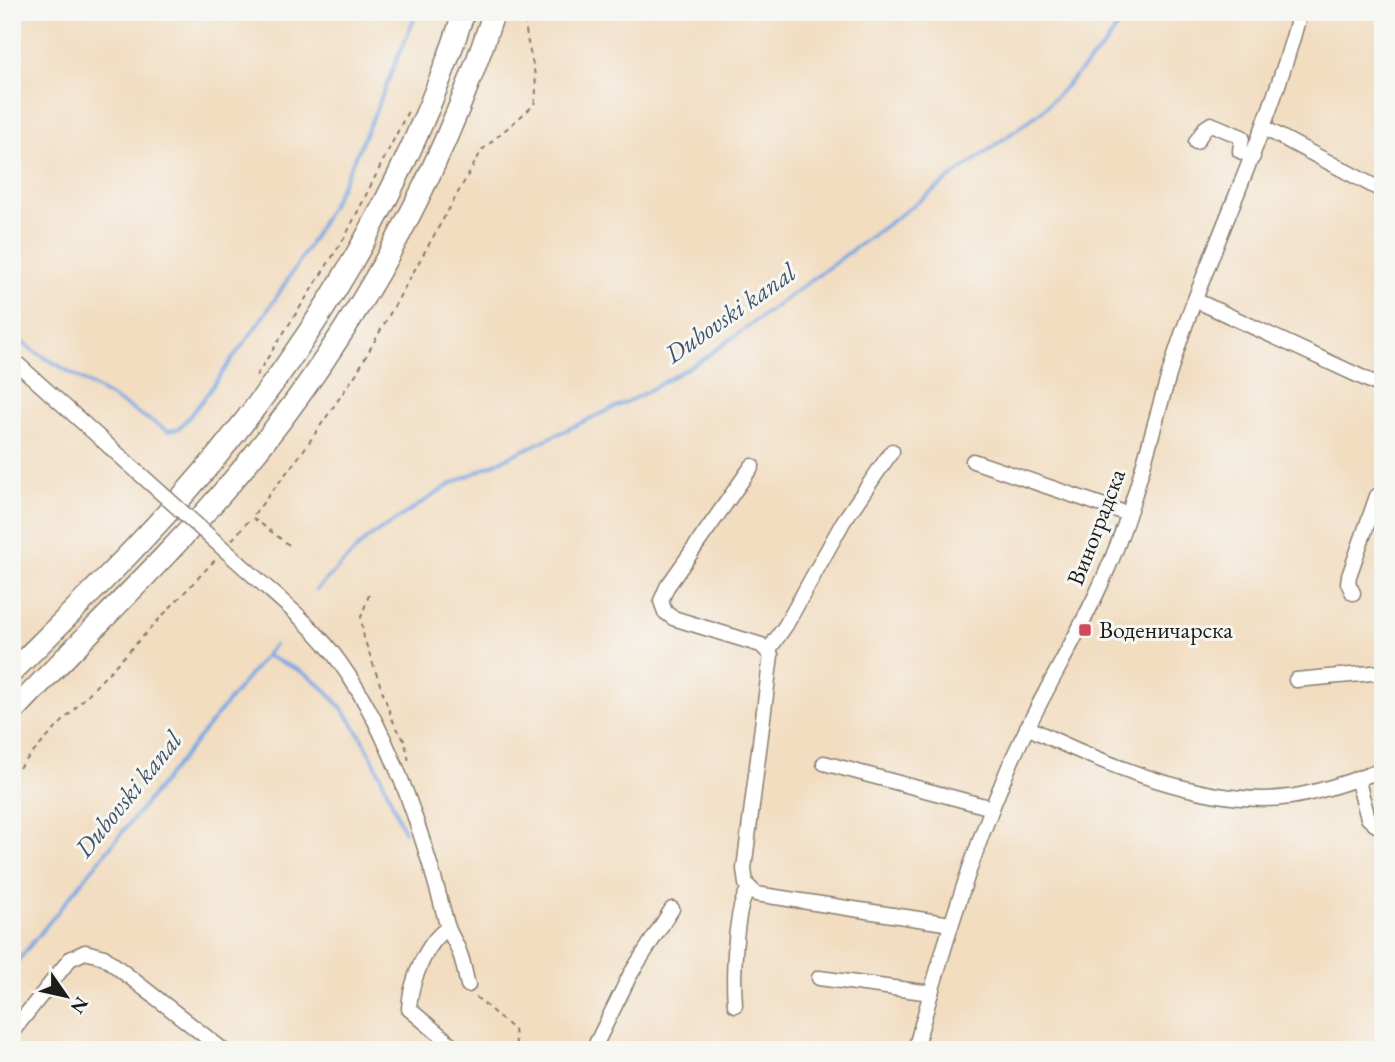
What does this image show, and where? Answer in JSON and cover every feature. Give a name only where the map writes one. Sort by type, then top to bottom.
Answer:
[{"type":"highway","points":[[12,672],[177,502],[242,425],[289,362],[325,308],[384,206],[433,99],[464,12]]},
{"type":"highway","points":[[12,713],[156,566],[235,478],[349,323],[408,221],[440,154],[494,12]]},
{"type":"street","name":"Виноградска","points":[[915,1050],[951,924],[992,808],[1027,727],[1096,595],[1128,514],[1177,348],[1281,84],[1300,12]]},
{"type":"street","points":[[1196,142],[1205,128],[1212,124],[1242,137],[1240,151],[1253,157]]},
{"type":"street","points":[[1264,128],[1383,191]]},
{"type":"street","points":[[1195,300],[1383,387]]},
{"type":"street","points":[[12,359],[295,611],[331,651],[368,708],[392,759],[438,888],[448,928],[460,953],[468,985]]},
{"type":"street","points":[[768,651],[843,522],[892,451]]},
{"type":"street","points":[[973,461],[1128,514]]},
{"type":"street","points":[[752,466],[662,595],[662,607],[673,618],[761,645],[768,651],[772,662],[743,873],[749,889],[756,894],[951,924]]},
{"type":"street","points":[[1353,593],[1348,583],[1349,576],[1380,496]]},
{"type":"street","points":[[1296,680],[1383,672]]},
{"type":"street","points":[[1027,727],[1112,764],[1210,792],[1280,798],[1383,770]]},
{"type":"street","points":[[824,763],[992,808]]},
{"type":"street","points":[[1357,778],[1368,818],[1376,825]]},
{"type":"street","points":[[735,1004],[740,914],[744,895],[749,889]]},
{"type":"street","points":[[593,1050],[630,975],[672,909]]},
{"type":"street","points":[[448,928],[438,934],[428,951],[409,997],[409,1009],[458,1050]]},
{"type":"street","points":[[12,1032],[70,959],[85,952],[104,957],[223,1050]]},
{"type":"street","points":[[819,978],[931,993]]},
{"type":"path","points":[[228,546],[301,454],[356,374],[482,150],[534,105],[538,80],[527,35],[526,12]]},
{"type":"path","points":[[1187,18],[1188,12]]},
{"type":"path","points":[[250,384],[302,310],[345,237],[408,111]]},
{"type":"path","points":[[252,517],[289,545]]},
{"type":"path","points":[[12,775],[219,555]]},
{"type":"path","points":[[369,595],[361,617],[364,638],[392,719],[405,742],[410,767]]},
{"type":"path","points":[[468,985],[484,1006],[514,1030],[517,1050]]},
{"type":"waterway","points":[[12,334],[34,351],[168,431],[178,429],[199,405],[257,325],[325,218],[362,143],[416,12]]},
{"type":"waterway","name":"Dubovski kanal","points":[[316,590],[367,539],[449,485],[641,395],[705,358],[1042,111],[1106,44],[1127,12]]},
{"type":"waterway","name":"Dubovski kanal","points":[[12,968],[274,645]]},
{"type":"waterway","points":[[266,656],[309,676],[345,712],[368,750],[404,832]]},
{"type":"place","name":"Воденичарска","points":[[1085,630]]}]
